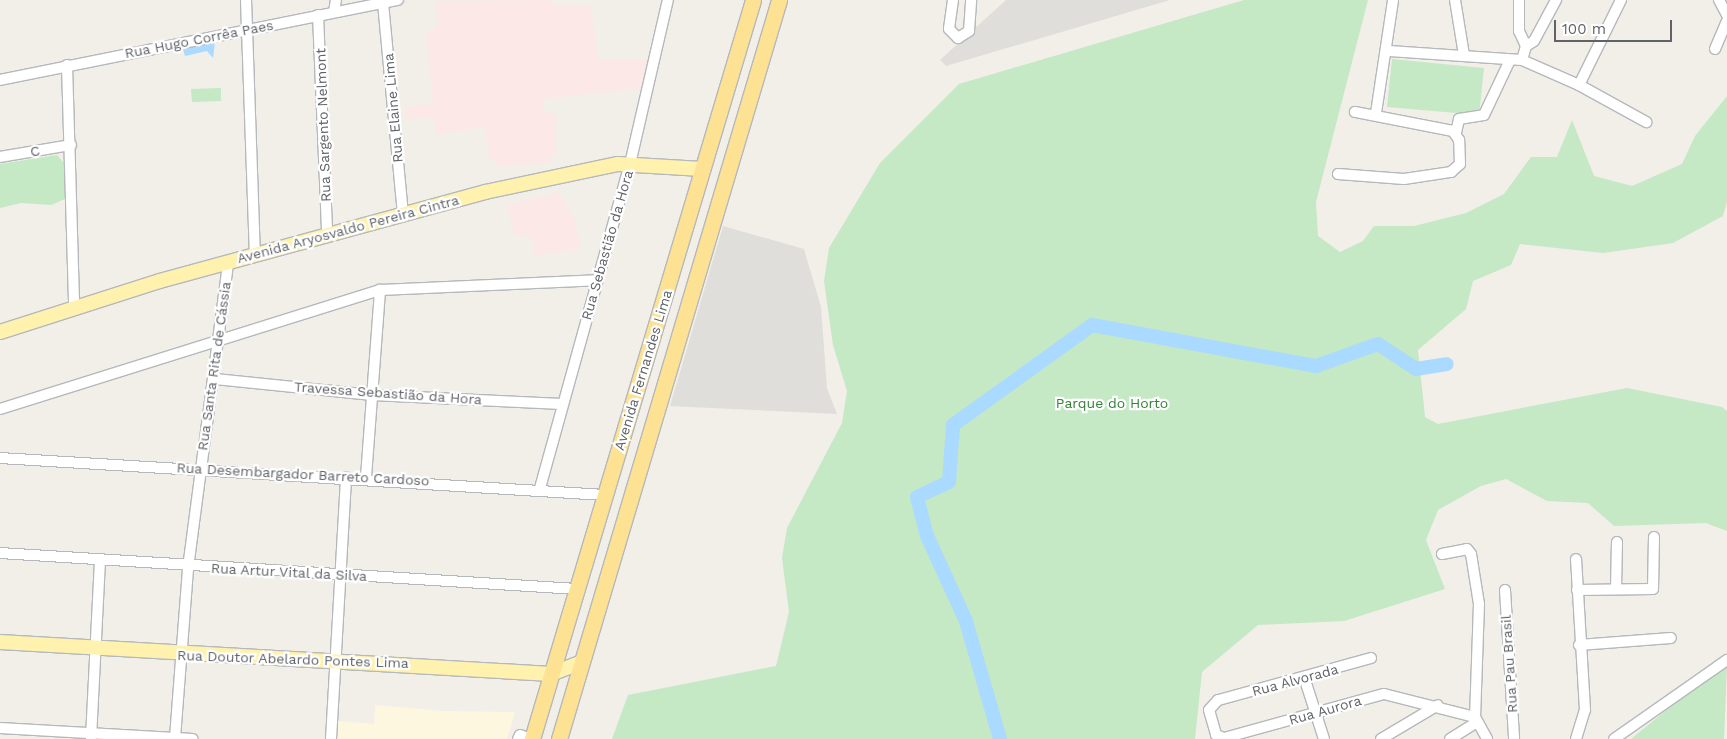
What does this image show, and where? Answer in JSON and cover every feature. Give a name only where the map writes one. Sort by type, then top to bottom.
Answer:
[{"type":"highway","name":"Avenida Fernandes Lima","points":[[525,738],[551,674],[753,0]]},
{"type":"highway","name":"Avenida Fernandes Lima","points":[[560,739],[779,0]]},
{"type":"main road","name":"Avenida Aryosvaldo Pereira Cintra","points":[[0,332],[255,254],[485,192],[630,164],[702,169]]},
{"type":"main road","name":"Rua Doutor Abelardo Pontes Lima","points":[[0,642],[97,650],[333,659],[551,674],[583,662]]},
{"type":"street","points":[[246,0],[255,254]]},
{"type":"street","points":[[334,12],[336,0]]},
{"type":"street","name":"Rua Hugo Corrêa Paes","points":[[0,80],[67,65],[398,0]]},
{"type":"street","name":"Rua Sebastião da Hora","points":[[540,488],[630,164],[668,0]]},
{"type":"street","points":[[953,0],[950,32],[958,38],[969,31],[971,0]]},
{"type":"street","points":[[1376,113],[1388,51],[1393,0]]},
{"type":"street","points":[[1456,0],[1464,56]]},
{"type":"street","points":[[1519,0],[1519,30],[1526,46],[1522,60]]},
{"type":"street","points":[[1526,46],[1534,41],[1556,0]]},
{"type":"street","points":[[1579,85],[1621,0]]},
{"type":"street","points":[[1719,0],[1727,15]]},
{"type":"street","name":"Rua Elaine Lima","points":[[383,2],[403,213]]},
{"type":"street","name":"Rua Sargento Nelmont","points":[[318,15],[327,234]]},
{"type":"street","points":[[1715,49],[1727,21]]},
{"type":"street","points":[[1388,51],[1522,60],[1579,85],[1646,122]]},
{"type":"street","points":[[1338,174],[1404,179],[1451,172],[1459,161],[1456,133],[1459,119],[1484,116],[1510,60]]},
{"type":"street","points":[[67,65],[71,145],[74,308]]},
{"type":"street","points":[[1355,112],[1376,113],[1456,133]]},
{"type":"street","name":"C","points":[[0,157],[71,145]]},
{"type":"street","name":"Rua Santa Rita de Cássia","points":[[175,738],[188,568],[200,469],[215,379],[228,262]]},
{"type":"street","points":[[0,409],[220,336],[380,290],[597,280]]},
{"type":"street","points":[[366,477],[380,290]]},
{"type":"street","name":"Travessa Sebastião da Hora","points":[[215,379],[372,395],[562,404]]},
{"type":"street","name":"Rua Desembargador Barreto Cardoso","points":[[0,458],[366,477],[606,494]]},
{"type":"street","points":[[331,739],[333,659],[346,477]]},
{"type":"street","points":[[1577,590],[1652,590],[1654,581],[1654,537]]},
{"type":"street","points":[[1616,542],[1616,589]]},
{"type":"street","points":[[1442,554],[1467,549],[1471,554],[1479,604],[1476,720],[1487,739]]},
{"type":"street","name":"Rua Artur Vital da Silva","points":[[0,553],[188,568],[338,574],[577,589]]},
{"type":"street","points":[[1576,559],[1579,645],[1585,710],[1576,739]]},
{"type":"street","points":[[91,736],[97,650],[100,562]]},
{"type":"street","name":"Rua Pau Brasil","points":[[1505,590],[1514,739]]},
{"type":"street","points":[[1579,645],[1671,638]]},
{"type":"street","name":"Rua Alvorada","points":[[1218,700],[1371,658]]},
{"type":"street","points":[[1614,739],[1727,660]]},
{"type":"street","points":[[1304,677],[1324,739]]},
{"type":"street","name":"Rua Aurora","points":[[1218,700],[1209,710],[1220,739],[1384,694],[1438,705],[1476,720]]},
{"type":"street","points":[[1380,739],[1438,705]]},
{"type":"street","points":[[1450,739],[1476,720]]},
{"type":"street","points":[[0,728],[91,736],[194,739]]},
{"type":"shaded area","points":[[552,0],[553,6],[591,5],[598,59],[654,60],[640,88],[544,99],[544,114],[556,113],[556,155],[550,155],[550,163],[496,166],[495,160],[490,159],[485,127],[435,134],[434,117],[405,119],[405,107],[433,105],[426,32],[437,28],[436,1]]},
{"type":"shaded area","points":[[1006,0],[1170,0],[946,66],[940,60]]},
{"type":"shaded area","points":[[558,193],[575,219],[580,248],[535,256],[534,239],[514,234],[508,205]]},
{"type":"shaded area","points":[[723,226],[804,249],[821,307],[827,388],[837,414],[670,406]]},
{"type":"shaded area","points":[[375,705],[442,711],[515,712],[507,739],[335,739],[338,721],[374,724]]},
{"type":"green space","name":"Parque do Horto","points":[[1244,0],[1368,0],[1316,202],[1318,236],[1340,252],[1363,241],[1374,226],[1414,226],[1466,213],[1504,194],[1531,157],[1557,157],[1572,120],[1594,176],[1632,186],[1682,164],[1695,136],[1727,96],[1727,202],[1723,216],[1673,243],[1603,253],[1520,244],[1511,265],[1473,281],[1466,309],[1418,350],[1425,417],[1438,424],[1627,388],[1722,407],[1727,411],[1727,531],[1706,523],[1614,526],[1588,503],[1547,501],[1506,479],[1481,486],[1438,510],[1426,540],[1445,589],[1344,621],[1258,625],[1202,672],[1195,739],[612,739],[628,695],[776,666],[789,612],[782,558],[787,528],[842,423],[847,391],[833,345],[824,281],[829,248],[880,163],[959,84]]},
{"type":"green space","points":[[1392,59],[1484,68],[1479,115],[1387,107]]},
{"type":"green space","points":[[221,88],[221,101],[192,102],[191,89]]},
{"type":"green space","points":[[57,155],[69,169],[65,199],[51,205],[21,203],[0,208],[0,164]]},
{"type":"green space","points":[[1727,666],[1724,739],[1631,739],[1686,694]]},
{"type":"water","points":[[215,42],[213,58],[207,51],[185,56],[183,49]]},
{"type":"waterway","points":[[1000,739],[966,621],[927,536],[917,497],[949,482],[953,425],[1092,325],[1316,366],[1378,344],[1416,369],[1447,364]]}]
